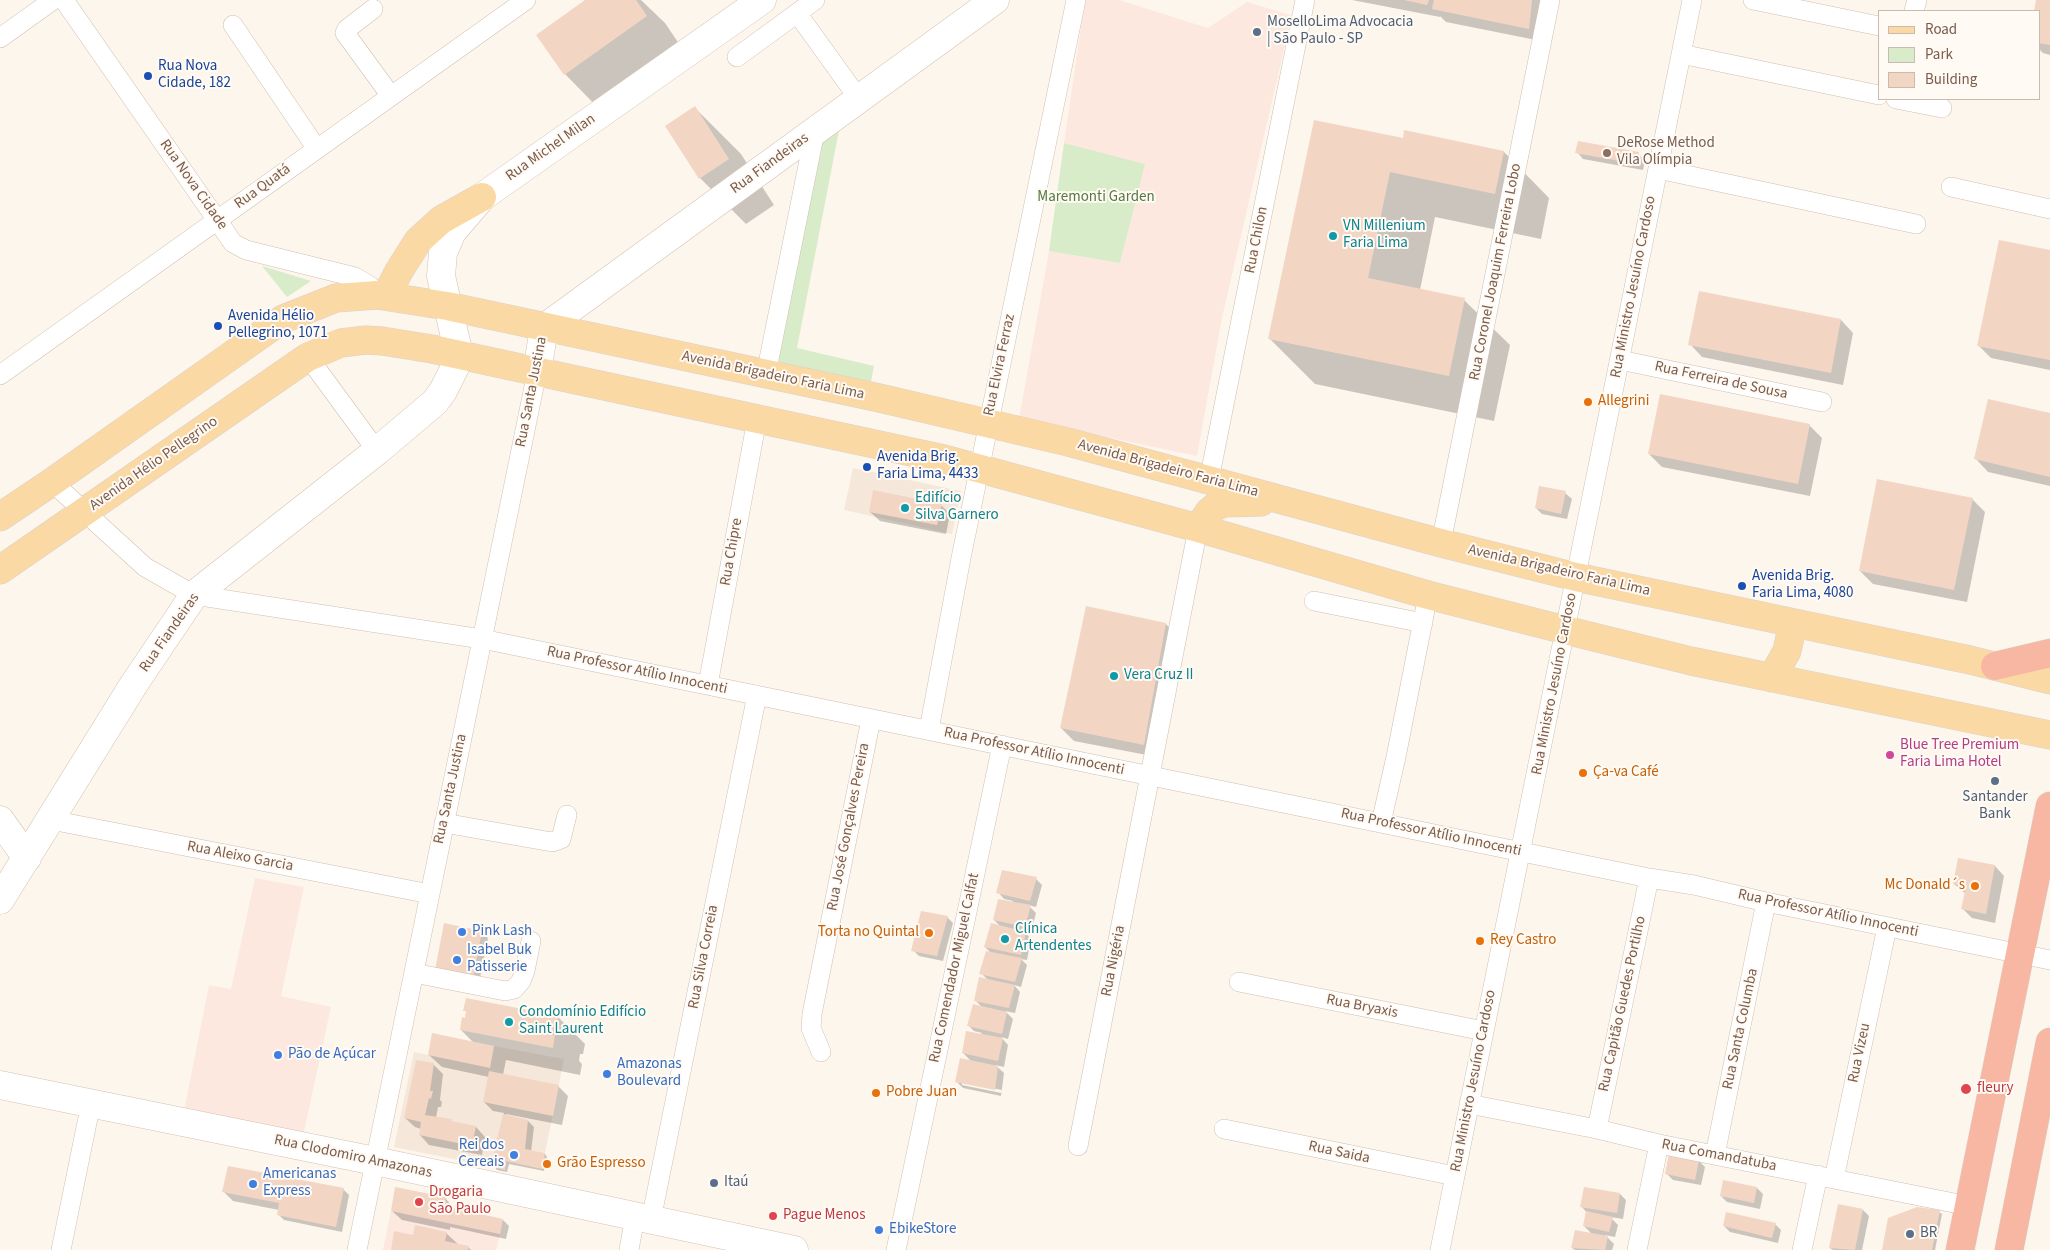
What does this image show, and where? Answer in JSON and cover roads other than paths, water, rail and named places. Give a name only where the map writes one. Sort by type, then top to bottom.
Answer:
[{"type":"highway","points":[[1995,666],[2050,653]]},
{"type":"highway","points":[[1960,1250],[2050,806]]},
{"type":"highway","points":[[2009,1250],[2050,1042]]},
{"type":"main road","points":[[382,295],[418,241],[441,220],[482,197]]},
{"type":"main road","name":"Avenida Brigadeiro Faria Lima","points":[[52,482],[283,318],[336,298],[382,295],[447,306],[766,374],[1068,442],[1442,543],[1576,577],[1995,666],[2050,680]]},
{"type":"main road","points":[[308,357],[341,343],[366,340],[403,344],[757,419],[979,469],[1198,528],[1428,595],[1691,661],[2050,735]]},
{"type":"main road","name":"Avenida Hélio Pellegrino","points":[[0,570],[308,357]]},
{"type":"main road","points":[[0,517],[52,482]]},
{"type":"main road","points":[[1198,528],[1209,512],[1224,503],[1284,500]]},
{"type":"main road","points":[[1772,678],[1787,651],[1793,623]]},
{"type":"street","points":[[0,38],[53,0]]},
{"type":"street","name":"Rua Nova Cidade","points":[[64,0],[233,243],[242,248],[355,277],[382,295]]},
{"type":"street","name":"Rua Quatá","points":[[0,374],[526,0]]},
{"type":"street","name":"Rua Michel Milan","points":[[459,355],[441,276],[443,254],[452,232],[482,197],[762,0]]},
{"type":"street","points":[[737,56],[815,0]]},
{"type":"street","name":"Rua Fiandeiras","points":[[544,328],[996,0]]},
{"type":"street","name":"Rua Elvira Ferraz","points":[[929,730],[988,424],[1076,0]]},
{"type":"street","name":"Rua Chilon","points":[[1209,480],[1305,0]]},
{"type":"street","name":"Rua Coronel Joaquim Ferreira Lobo","points":[[1442,543],[1550,0]]},
{"type":"street","name":"Rua Ministro Jesuíno Cardoso","points":[[1440,1250],[1692,0]]},
{"type":"street","points":[[1753,0],[1878,26]]},
{"type":"street","points":[[373,9],[347,29],[345,33],[391,96]]},
{"type":"street","points":[[797,13],[859,99]]},
{"type":"street","points":[[233,25],[317,149]]},
{"type":"street","points":[[1681,54],[1878,95]]},
{"type":"street","points":[[1901,100],[1942,108]]},
{"type":"street","points":[[766,374],[815,131]]},
{"type":"street","points":[[1658,169],[1916,224]]},
{"type":"street","points":[[1951,187],[2050,209]]},
{"type":"street","name":"Rua Santa Justina","points":[[357,1250],[537,372],[544,328]]},
{"type":"street","name":"Rua Fiandeiras","points":[[0,900],[134,684],[194,595],[435,402],[450,381],[459,355]]},
{"type":"street","points":[[308,357],[377,450]]},
{"type":"street","name":"Rua Ferreira de Sousa","points":[[1620,360],[1822,402]]},
{"type":"street","name":"Rua Chipre","points":[[708,685],[757,419]]},
{"type":"street","name":"Rua Professor Atílio Innocenti","points":[[52,482],[145,567],[194,595],[482,639],[1649,878],[1694,885],[1766,902],[2050,960]]},
{"type":"street","points":[[1149,776],[1198,528]]},
{"type":"street","points":[[1381,823],[1428,595]]},
{"type":"street","points":[[1314,601],[1423,624]]},
{"type":"street","name":"Rua Silva Correia","points":[[629,1250],[643,1218],[757,695]]},
{"type":"street","name":"Rua José Gonçalves Pereira","points":[[821,1052],[813,1033],[812,1014],[871,719]]},
{"type":"street","name":"Rua Comendador Miguel Calfat","points":[[896,1250],[1002,745]]},
{"type":"street","name":"Rua Nigéria","points":[[1078,1146],[1149,776]]},
{"type":"street","points":[[444,823],[552,842],[561,839],[567,815]]},
{"type":"street","points":[[0,820],[27,858]]},
{"type":"street","name":"Rua Aleixo Garcia","points":[[51,820],[430,894]]},
{"type":"street","name":"Rua Capitão Guedes Portilho","points":[[1597,1129],[1649,878]]},
{"type":"street","name":"Rua Santa Columba","points":[[1715,1155],[1766,902]]},
{"type":"street","name":"Rua Vizeu","points":[[1802,1250],[1826,1177],[1887,927]]},
{"type":"street","points":[[414,973],[505,991],[514,989],[521,982],[526,971],[531,941]]},
{"type":"street","name":"Rua Bryaxis","points":[[1239,982],[1484,1031]]},
{"type":"street","name":"Rua Clodomiro Amazonas","points":[[0,1085],[375,1161],[794,1250]]},
{"type":"street","points":[[61,1250],[91,1103]]},
{"type":"street","name":"Rua Comandatuba","points":[[1469,1104],[1969,1206]]},
{"type":"street","name":"Rua Saida","points":[[1224,1129],[1455,1176]]},
{"type":"street","points":[[1637,1250],[1659,1144]]},
{"type":"place","name":"MoselloLima Advocacia | São Paulo - SP","points":[[1257,32]]},
{"type":"place","name":"Rua Nova Cidade, 182","points":[[148,76]]},
{"type":"place","name":"DeRose Method Vila Olímpia","points":[[1607,153]]},
{"type":"place","name":"VN Millenium Faria Lima","points":[[1333,236]]},
{"type":"place","name":"Avenida Hélio Pellegrino, 1071","points":[[218,326]]},
{"type":"place","name":"Allegrini","points":[[1588,402]]},
{"type":"place","name":"Avenida Brig. Faria Lima, 4433","points":[[867,467]]},
{"type":"place","name":"Edifício Silva Garnero","points":[[905,508]]},
{"type":"place","name":"Avenida Brig. Faria Lima, 4080","points":[[1742,586]]},
{"type":"place","name":"Vera Cruz II","points":[[1114,676]]},
{"type":"place","name":"Blue Tree Premium Faria Lima Hotel","points":[[1890,755]]},
{"type":"place","name":"Ça-va Café","points":[[1583,773]]},
{"type":"place","name":"Santander Bank","points":[[1995,781]]},
{"type":"place","name":"Mc Donald´s","points":[[1975,886]]},
{"type":"place","name":"Pink Lash","points":[[462,932]]},
{"type":"place","name":"Torta no Quintal","points":[[929,933]]},
{"type":"place","name":"Clínica Artendentes","points":[[1005,939]]},
{"type":"place","name":"Rey Castro","points":[[1480,941]]},
{"type":"place","name":"Isabel Buk Patisserie","points":[[457,960]]},
{"type":"place","name":"Condomínio Edifício Saint Laurent","points":[[509,1022]]},
{"type":"place","name":"Pão de Açúcar","points":[[278,1055]]},
{"type":"place","name":"Amazonas Boulevard","points":[[607,1074]]},
{"type":"place","name":"fleury","points":[[1966,1089]]},
{"type":"place","name":"Pobre Juan","points":[[876,1093]]},
{"type":"place","name":"Rei dos Cereais","points":[[514,1155]]},
{"type":"place","name":"Grão Espresso","points":[[547,1164]]},
{"type":"place","name":"Itaú","points":[[714,1183]]},
{"type":"place","name":"Americanas Express","points":[[253,1184]]},
{"type":"place","name":"Drogaria São Paulo","points":[[419,1202]]},
{"type":"place","name":"Pague Menos","points":[[773,1216]]},
{"type":"place","name":"EbikeStore","points":[[879,1230]]},
{"type":"place","name":"BR","points":[[1910,1234]]},
{"type":"park label","name":"Maremonti Garden","points":[[1096,198]]}]
